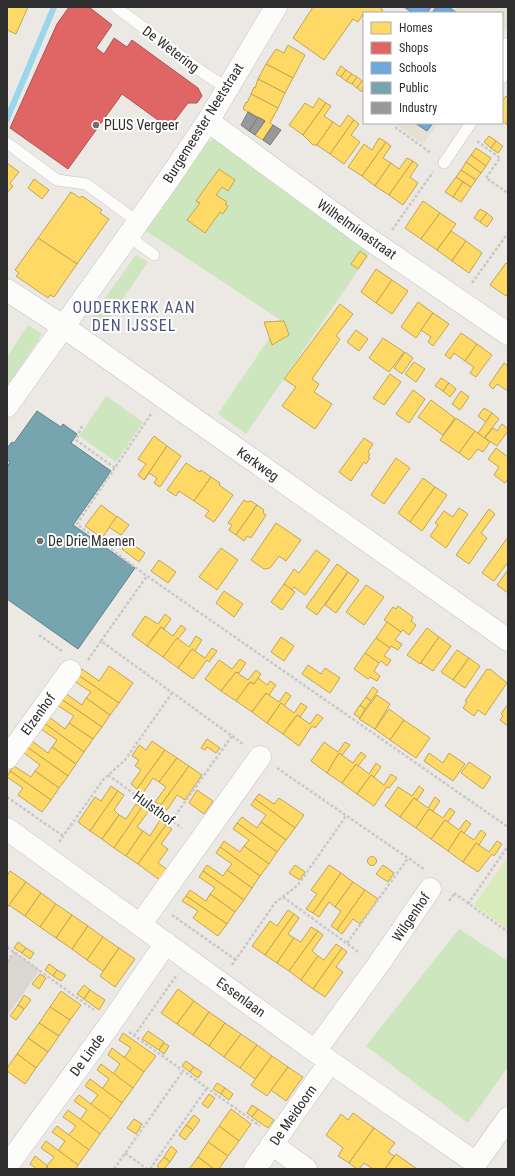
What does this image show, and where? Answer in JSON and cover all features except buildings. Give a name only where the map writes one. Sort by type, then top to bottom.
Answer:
[{"type":"street","name":"Burgemeester Neetstraat","points":[[7,406],[208,122],[276,7]]},
{"type":"street","points":[[504,70],[508,49]]},
{"type":"street","name":"Wilhelminastraat","points":[[208,122],[380,247],[508,334]]},
{"type":"street","name":"Kerkweg","points":[[7,290],[64,327],[508,640]]},
{"type":"street","name":"Elzenhof","points":[[7,758],[70,671]]},
{"type":"street","points":[[140,924],[260,757]]},
{"type":"street","name":"Essenlaan","points":[[7,829],[476,1166]]},
{"type":"street","name":"Wilgenhof","points":[[323,1057],[378,965],[440,889]]},
{"type":"street","name":"De Linde","points":[[7,1166],[112,1022],[166,943]]},
{"type":"street","name":"De Meidoorn","points":[[255,1169],[274,1141],[323,1057]]},
{"type":"street","points":[[476,1166],[508,1118]]},
{"type":"street","points":[[274,1141],[306,1169]]},
{"type":"lane","name":"De Wetering","points":[[116,7],[202,72],[227,88]]},
{"type":"lane","points":[[444,163],[468,128]]},
{"type":"lane","points":[[7,143],[57,180],[86,184],[133,229],[154,255]]},
{"type":"path","points":[[380,247],[435,168],[444,163],[395,128]]},
{"type":"path","points":[[468,128],[500,158],[486,178],[508,193]]},
{"type":"path","points":[[460,301],[508,233]]},
{"type":"path","points":[[163,397],[77,524],[147,576],[508,827]]},
{"type":"path","points":[[82,426],[76,440],[115,468]]},
{"type":"path","points":[[70,671],[83,666],[147,576]]},
{"type":"path","points":[[101,641],[187,703]]},
{"type":"path","points":[[47,858],[102,780],[125,760],[172,693]]},
{"type":"path","points":[[172,820],[232,736]]},
{"type":"path","name":"Hulsthof","points":[[108,775],[200,841]]},
{"type":"path","points":[[7,797],[63,836]]},
{"type":"path","points":[[220,982],[275,903],[298,885],[346,816]]},
{"type":"path","name":"Wilgenhof","points":[[365,829],[427,872],[420,882],[440,889],[468,904],[508,932]]},
{"type":"path","points":[[468,904],[508,846]]},
{"type":"path","points":[[347,944],[408,858]]},
{"type":"path","points":[[283,897],[378,965]]},
{"type":"path","points":[[156,903],[236,960]]},
{"type":"path","points":[[7,947],[207,1088],[274,1141]]},
{"type":"path","points":[[7,962],[14,952]]},
{"type":"path","points":[[134,1036],[188,959]]},
{"type":"path","points":[[114,1169],[183,1071]]},
{"type":"path","points":[[125,1153],[148,1169],[207,1088]]},
{"type":"shaded area","points":[[401,7],[508,7],[508,26],[503,34],[503,12],[408,12]]},
{"type":"shaded area","points":[[395,124],[437,124],[423,144]]},
{"type":"shaded area","points":[[14,952],[40,970],[7,1016],[7,962]]},
{"type":"green space","points":[[216,137],[372,250],[246,434],[218,414],[270,337],[279,319],[146,231],[206,143]]},
{"type":"green space","points":[[136,255],[148,262],[104,326],[90,319]]},
{"type":"green space","points":[[28,325],[42,334],[7,388],[7,357]]},
{"type":"green space","points":[[106,396],[143,422],[116,462],[79,436]]},
{"type":"green space","points":[[508,857],[508,929],[474,905]]},
{"type":"green space","points":[[459,929],[508,961],[508,1067],[468,1123],[366,1046]]},
{"type":"waterway","points":[[7,119],[54,7]]},
{"type":"place","name":"PLUS Vergeer","points":[[96,125]]},
{"type":"place","name":"De Drie Maenen","points":[[40,541]]},
{"type":"district","name":"OUDERKERK AAN DEN IJSSEL","points":[[134,316]]}]
